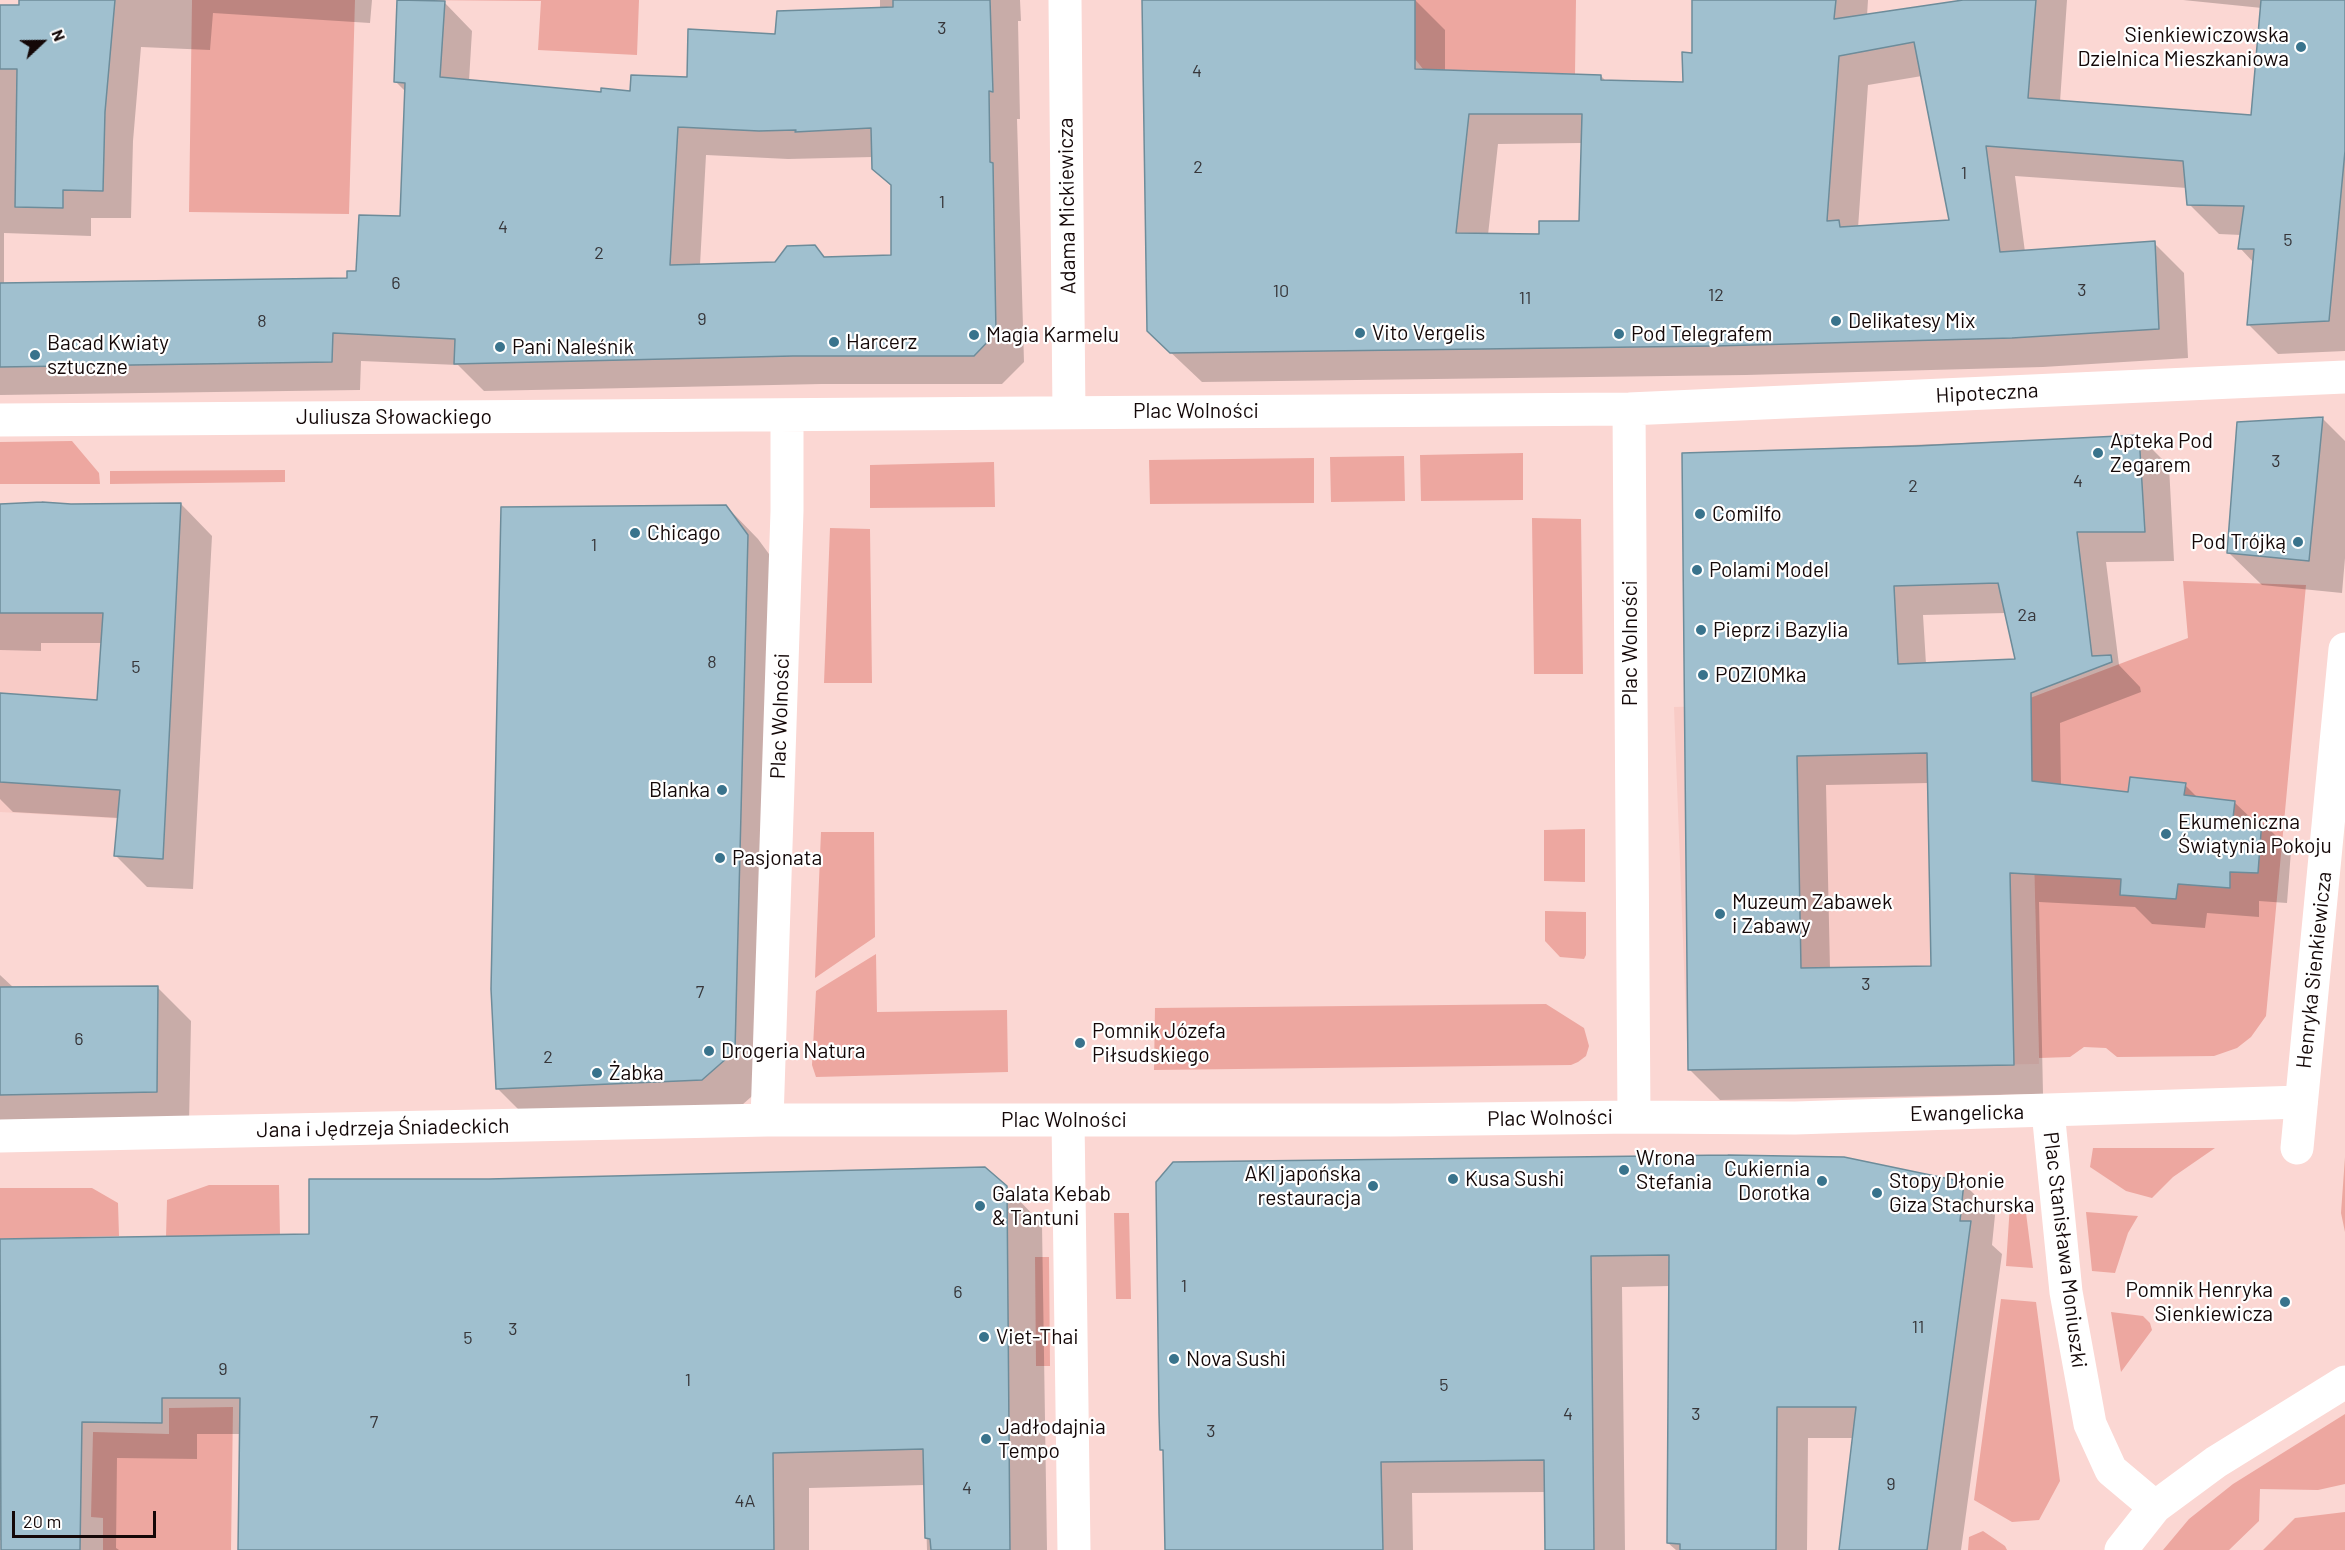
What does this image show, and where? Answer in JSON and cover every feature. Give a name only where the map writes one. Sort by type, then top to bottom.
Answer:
[{"type":"street","name":"Adama Mickiewicza","points":[[1065,0],[1070,413]]},
{"type":"street","name":"Hipoteczna","points":[[1629,409],[2345,377]]},
{"type":"street","name":"Plac Wolności","points":[[1629,409],[1634,1117],[767,1120],[787,523],[787,415],[1629,409]]},
{"type":"street","name":"Juliusza Słowackiego","points":[[0,420],[787,415]]},
{"type":"street","name":"Henryka Sienkiewicza","points":[[2297,1148],[2345,649]]},
{"type":"street","name":"Ewangelicka","points":[[1634,1117],[1689,1119],[2048,1111],[2301,1102]]},
{"type":"street","name":"Plac Stanisława Moniuszki","points":[[2048,1111],[2066,1292],[2090,1424],[2111,1470],[2155,1507]]},
{"type":"street","name":"Jana i Jędrzeja Śniadeckich","points":[[0,1136],[767,1120]]},
{"type":"street","points":[[1068,1120],[1074,1550]]},
{"type":"street","points":[[2121,1550],[2155,1507],[2216,1462],[2345,1382]]},
{"type":"shaded area","points":[[192,0],[355,0],[349,214],[189,212]]},
{"type":"shaded area","points":[[421,0],[639,0],[637,55],[538,50],[541,1]]},
{"type":"shaded area","points":[[1415,0],[1576,0],[1575,74],[1423,69],[1415,59]]},
{"type":"shaded area","points":[[72,441],[99,473],[100,484],[0,484],[0,442]]},
{"type":"shaded area","points":[[1523,453],[1523,500],[1421,501],[1420,455]]},
{"type":"shaded area","points":[[1404,456],[1405,501],[1331,502],[1330,457]]},
{"type":"shaded area","points":[[1314,458],[1314,503],[1150,504],[1149,460]]},
{"type":"shaded area","points":[[994,462],[995,507],[870,508],[870,465]]},
{"type":"shaded area","points":[[285,470],[285,482],[110,484],[110,471]]},
{"type":"shaded area","points":[[181,503],[164,821],[0,812],[0,504]]},
{"type":"shaded area","points":[[1532,518],[1581,519],[1583,674],[1534,674]]},
{"type":"shaded area","points":[[830,528],[870,529],[872,683],[824,683]]},
{"type":"shaded area","points":[[2183,581],[2306,585],[2266,1016],[2251,1037],[2237,1048],[2214,1056],[2117,1057],[2106,1048],[2084,1047],[2070,1057],[2039,1058],[2030,698],[2188,638]]},
{"type":"shaded area","points":[[2030,698],[2039,1064],[1688,1070],[1674,707]]},
{"type":"shaded area","points":[[1585,829],[1585,882],[1544,881],[1544,830]]},
{"type":"shaded area","points":[[821,832],[874,832],[875,937],[815,978]]},
{"type":"shaded area","points":[[1545,911],[1586,912],[1586,955],[1584,959],[1560,957],[1545,941]]},
{"type":"shaded area","points":[[876,954],[877,1012],[1007,1010],[1008,1072],[816,1077],[812,1065],[816,991]]},
{"type":"shaded area","points":[[1546,1004],[1584,1028],[1589,1046],[1586,1056],[1578,1062],[1571,1065],[1154,1070],[1155,1008]]},
{"type":"shaded area","points":[[2093,1148],[2215,1148],[2173,1177],[2152,1198],[2126,1191],[2090,1167]]},
{"type":"shaded area","points":[[2345,1157],[2345,1232],[2341,1213]]},
{"type":"shaded area","points":[[209,1185],[279,1185],[280,1235],[166,1237],[167,1200]]},
{"type":"shaded area","points":[[0,1188],[92,1188],[118,1203],[119,1236],[0,1239]]},
{"type":"shaded area","points":[[2010,1204],[2025,1205],[2033,1268],[2006,1266]]},
{"type":"shaded area","points":[[2086,1212],[2138,1216],[2128,1233],[2115,1273],[2092,1271]]},
{"type":"shaded area","points":[[1114,1213],[1129,1213],[1131,1299],[1116,1299]]},
{"type":"shaded area","points":[[1035,1257],[1049,1257],[1050,1366],[1036,1366]]},
{"type":"shaded area","points":[[2001,1299],[2036,1302],[2060,1481],[2039,1520],[2012,1522],[1974,1500]]},
{"type":"shaded area","points":[[2111,1312],[2143,1316],[2150,1323],[2152,1330],[2121,1372]]},
{"type":"shaded area","points":[[233,1407],[231,1550],[103,1550],[103,1518],[91,1517],[93,1432],[169,1434],[169,1408]]},
{"type":"shaded area","points":[[2345,1414],[2345,1484],[2318,1490],[2260,1489],[2259,1521],[2229,1550],[2163,1550],[2189,1519],[2233,1484]]},
{"type":"shaded area","points":[[2345,1512],[2345,1550],[2263,1550],[2295,1518]]},
{"type":"shaded area","points":[[1983,1531],[2005,1546],[2007,1550],[1968,1550],[1969,1537]]},
{"type":"building","points":[[19,0],[115,0],[105,112],[103,191],[63,190],[63,208],[15,207],[17,69],[0,69],[0,5],[19,5]]},
{"type":"building","points":[[397,0],[445,1],[440,77],[601,92],[601,88],[630,91],[631,75],[687,77],[688,29],[775,34],[777,11],[893,7],[893,0],[990,0],[993,92],[989,91],[990,162],[993,163],[996,333],[974,356],[793,356],[454,364],[455,339],[333,333],[332,362],[0,367],[0,283],[347,278],[347,271],[356,271],[359,215],[400,216],[405,83],[394,82]],"holes":[[[678,127],[759,131],[796,130],[795,132],[871,128],[872,169],[891,185],[891,255],[824,257],[815,245],[787,246],[775,262],[670,265]]]},
{"type":"building","points":[[1142,0],[1415,0],[1415,69],[1601,75],[1601,80],[1683,82],[1682,52],[1692,53],[1692,0],[1836,0],[1834,19],[1963,0],[2036,0],[2028,98],[2251,115],[2261,0],[2345,0],[2345,151],[2329,321],[2247,325],[2254,249],[2238,249],[2244,206],[2187,205],[2183,161],[1986,146],[2000,252],[2155,241],[2159,329],[2012,338],[1715,346],[1170,353],[1147,331]],"holes":[[[1914,42],[1949,220],[1840,227],[1839,220],[1827,221],[1839,56]],[[1469,114],[1582,114],[1579,221],[1539,221],[1539,234],[1456,233]]]},
{"type":"building","points":[[2323,417],[2309,561],[2227,553],[2237,422]]},
{"type":"building","points":[[2139,435],[2145,532],[2077,532],[2092,656],[2111,655],[2112,662],[2031,693],[2032,781],[2128,792],[2130,777],[2186,783],[2184,795],[2235,801],[2233,818],[2262,819],[2258,873],[2230,872],[2230,888],[2178,884],[2176,899],[2120,895],[2121,879],[2010,873],[2014,1065],[1688,1070],[1682,453],[1916,446]],"holes":[[[1998,583],[2015,659],[1898,664],[1894,586]],[[1927,753],[1931,966],[1801,968],[1797,756]]]},
{"type":"building","points":[[181,503],[163,859],[114,856],[120,790],[0,782],[0,693],[97,700],[103,613],[0,613],[0,504]]},
{"type":"building","points":[[726,505],[748,535],[735,1051],[702,1080],[496,1089],[491,989],[501,507]]},
{"type":"building","points":[[158,986],[157,1092],[0,1095],[0,987]]},
{"type":"building","points":[[1728,1155],[1844,1157],[1964,1182],[1960,1221],[1971,1221],[1927,1550],[1839,1550],[1856,1407],[1777,1407],[1776,1550],[1680,1550],[1680,1544],[1667,1543],[1669,1255],[1591,1256],[1594,1550],[1545,1550],[1544,1460],[1381,1462],[1383,1550],[1165,1550],[1163,1450],[1160,1450],[1159,1414],[1156,1182],[1173,1162]]},
{"type":"building","points":[[985,1167],[1007,1186],[1010,1550],[931,1550],[930,1539],[925,1538],[923,1449],[773,1453],[774,1550],[238,1550],[240,1398],[162,1398],[162,1423],[82,1422],[80,1550],[1,1550],[0,1239],[309,1234],[309,1179],[489,1179]]},
{"type":"place","name":"Sienkiewiczowska Dzielnica Mieszkaniowa","points":[[2301,47]]},
{"type":"place","name":"Delikatesy Mix","points":[[1836,321]]},
{"type":"place","name":"Vito Vergelis","points":[[1360,333]]},
{"type":"place","name":"Pod Telegrafem","points":[[1619,334]]},
{"type":"place","name":"Magia Karmelu","points":[[974,335]]},
{"type":"place","name":"Harcerz","points":[[834,342]]},
{"type":"place","name":"Pani Naleśnik","points":[[500,347]]},
{"type":"place","name":"Bacad Kwiaty sztuczne","points":[[35,355]]},
{"type":"place","name":"Apteka Pod Zegarem","points":[[2098,453]]},
{"type":"place","name":"Comilfo","points":[[1700,514]]},
{"type":"place","name":"Chicago","points":[[635,533]]},
{"type":"place","name":"Pod Trójką","points":[[2298,542]]},
{"type":"place","name":"Polami Model","points":[[1697,570]]},
{"type":"place","name":"Pieprz i Bazylia","points":[[1701,630]]},
{"type":"place","name":"POZIOMka","points":[[1703,675]]},
{"type":"place","name":"Blanka","points":[[722,790]]},
{"type":"place","name":"Ekumeniczna Świątynia Pokoju","points":[[2166,834]]},
{"type":"place","name":"Pasjonata","points":[[720,858]]},
{"type":"place","name":"Muzeum Zabawek i Zabawy","points":[[1720,914]]},
{"type":"place","name":"Pomnik Józefa Piłsudskiego","points":[[1080,1043]]},
{"type":"place","name":"Drogeria Natura","points":[[709,1051]]},
{"type":"place","name":"Żabka","points":[[597,1073]]},
{"type":"place","name":"Wrona Stefania","points":[[1624,1170]]},
{"type":"place","name":"Kusa Sushi","points":[[1453,1179]]},
{"type":"place","name":"Cukiernia Dorotka","points":[[1822,1181]]},
{"type":"place","name":"AKI japońska restauracja","points":[[1373,1186]]},
{"type":"place","name":"Stopy Dłonie Giza Stachurska","points":[[1877,1193]]},
{"type":"place","name":"Galata Kebab & Tantuni","points":[[980,1206]]},
{"type":"place","name":"Pomnik Henryka Sienkiewicza","points":[[2285,1302]]},
{"type":"place","name":"Viet-Thai","points":[[984,1337]]},
{"type":"place","name":"Nova Sushi","points":[[1174,1359]]},
{"type":"place","name":"Jadłodajnia Tempo","points":[[986,1439]]}]
